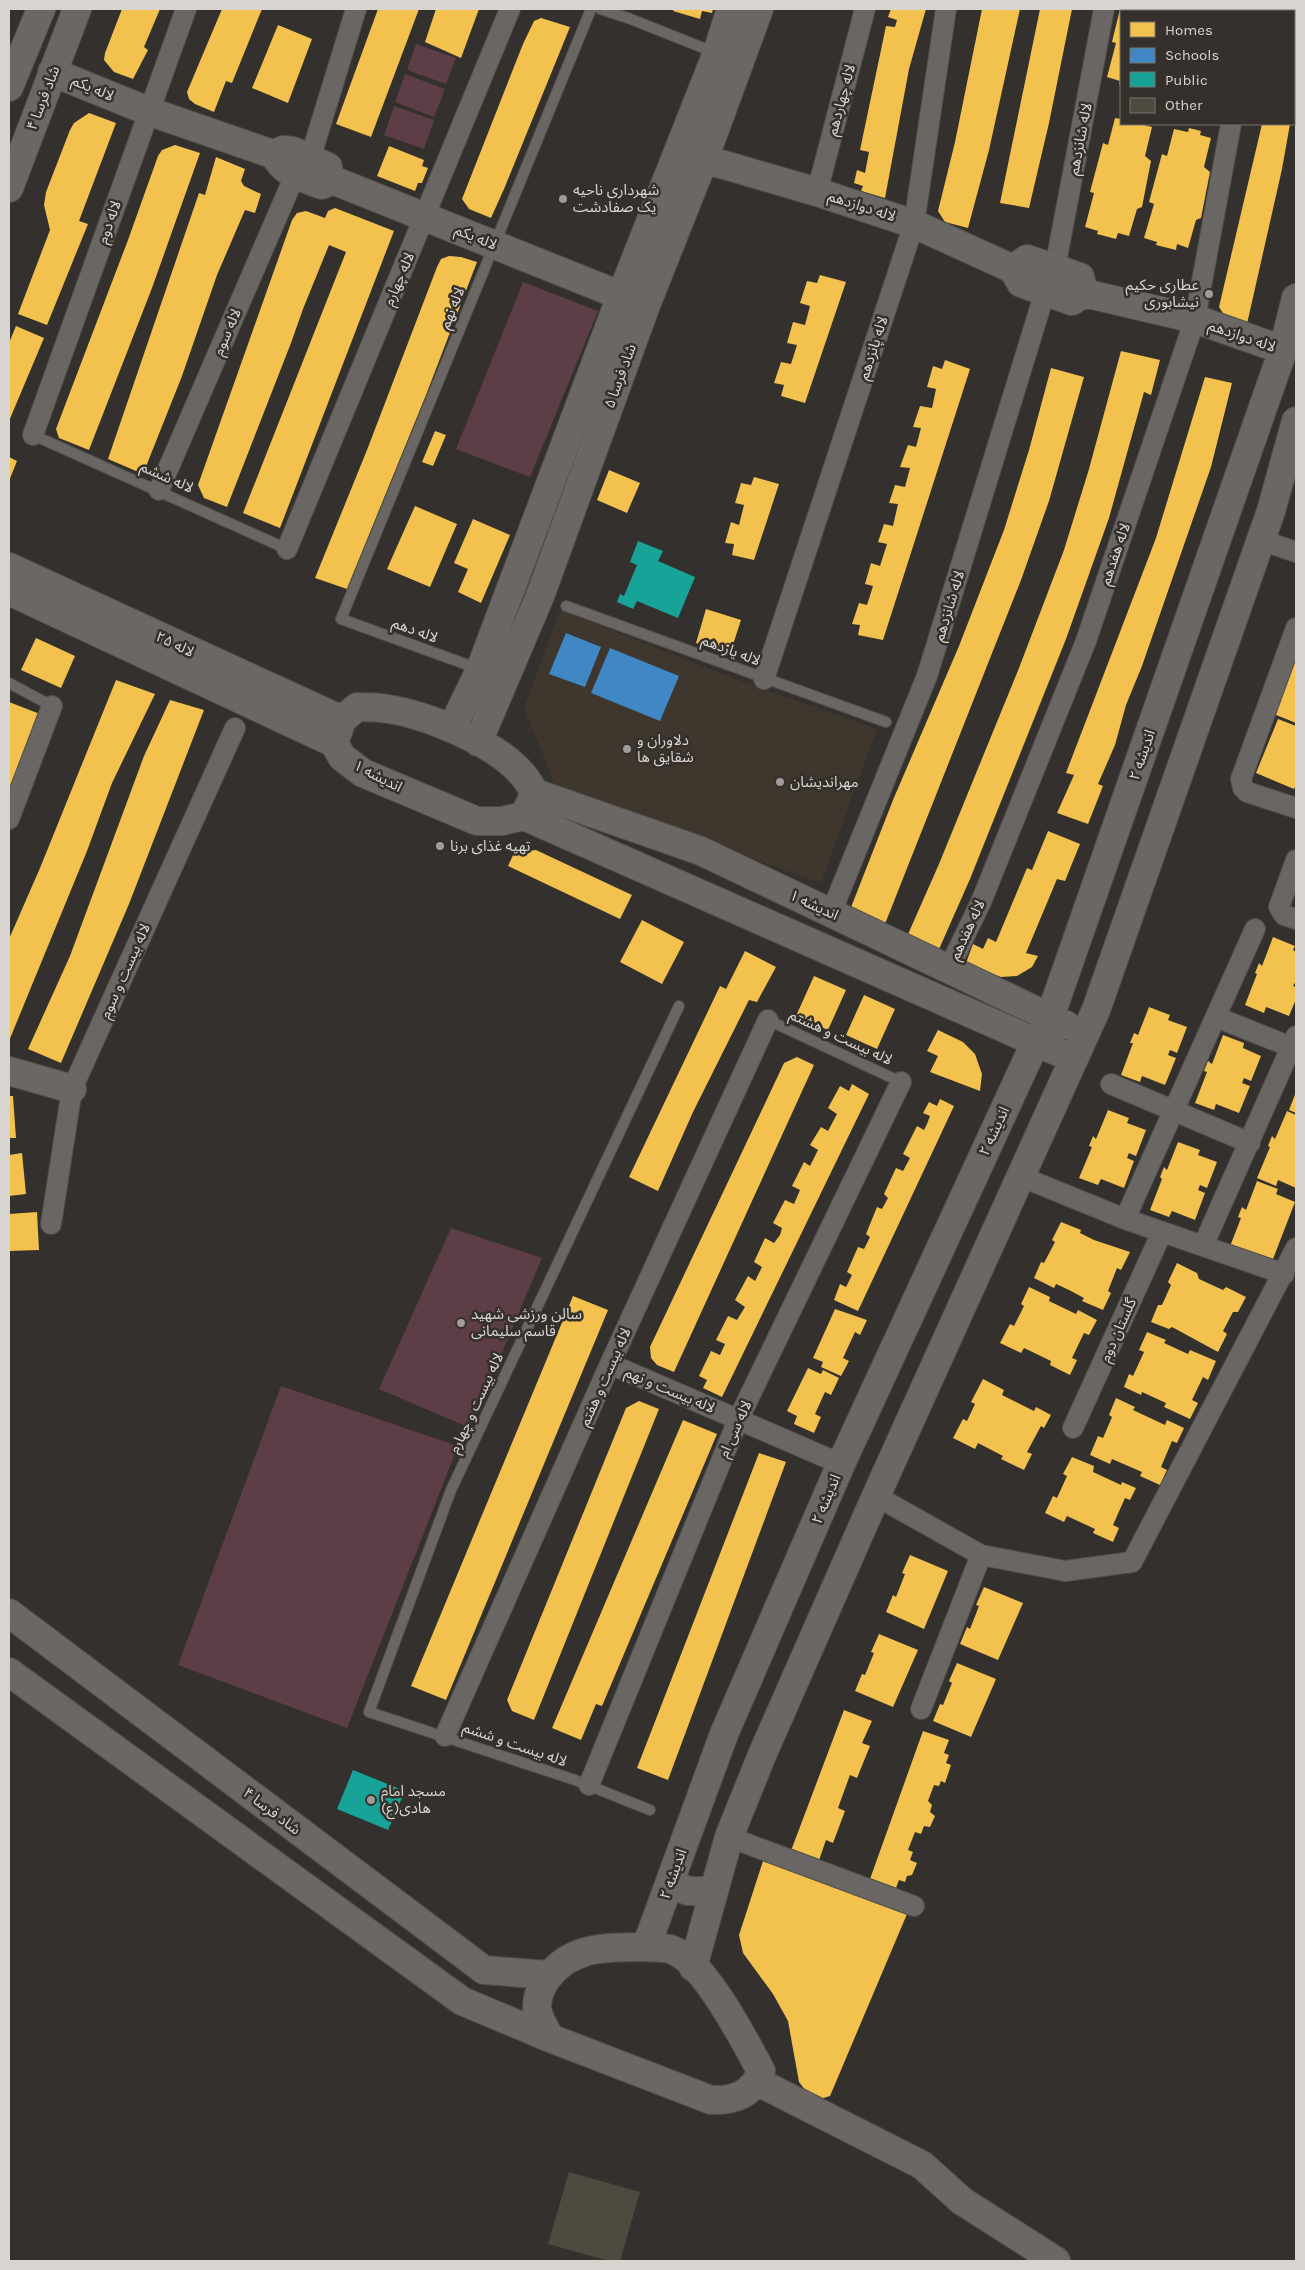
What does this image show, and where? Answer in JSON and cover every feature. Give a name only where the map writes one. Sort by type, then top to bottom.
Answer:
[{"type":"street","points":[[9,87],[41,9]]},
{"type":"street","name":"شاد فرسا ۴","points":[[9,188],[77,9]]},
{"type":"street","name":"لاله دوم","points":[[33,435],[186,9]]},
{"type":"street","name":"لاله سوم","points":[[159,490],[303,167],[356,9]]},
{"type":"street","name":"لاله چهارم","points":[[287,549],[510,9]]},
{"type":"street","name":"شاد فرسا ۵","points":[[478,742],[540,596],[634,301],[731,9]]},
{"type":"street","name":"شاد فرسا ۵","points":[[452,728],[480,670],[634,301],[704,159],[759,9]]},
{"type":"street","name":"لاله چهاردهم","points":[[817,192],[865,9]]},
{"type":"street","name":"لاله پانزدهم","points":[[764,679],[914,224],[946,9]]},
{"type":"street","name":"لاله شانزدهم","points":[[831,913],[927,676],[1050,280],[1104,9]]},
{"type":"street","name":"لاله یکم","points":[[52,72],[148,111],[274,155],[283,150],[293,150],[303,167],[322,185],[330,179],[634,301]]},
{"type":"street","name":"لاله هفدهم","points":[[949,968],[981,902],[1086,640],[1195,319],[1231,125]]},
{"type":"street","name":"لاله دوازدهم","points":[[704,159],[817,192],[914,224],[1013,270],[1021,283],[1050,280],[1072,301],[1084,293],[1195,319],[1283,350]]},
{"type":"street","name":"اندیشه ۲","points":[[646,1947],[724,1734],[841,1464],[1036,1041],[1050,1018],[1283,350],[1296,298]]},
{"type":"street","points":[[693,1967],[729,1837],[762,1755],[876,1496],[1096,1010],[1261,540],[1296,421]]},
{"type":"street","points":[[1261,540],[1295,554]]},
{"type":"street","name":"لاله ۲۵","points":[[9,567],[270,701]]},
{"type":"street","name":"لاله ۲۵","points":[[9,591],[270,701],[338,732]]},
{"type":"street","points":[[1296,628],[1241,779],[1243,788],[1247,792],[1296,808]]},
{"type":"street","points":[[9,819],[52,706]]},
{"type":"street","points":[[338,732],[357,707],[388,709],[452,728],[506,758],[522,774],[529,805],[1074,1059]]},
{"type":"street","name":"لاله بیست و سوم","points":[[51,1224],[72,1089],[235,728]]},
{"type":"street","name":"اندیشه ۱","points":[[338,732],[342,757],[364,773],[477,821],[502,821],[529,805],[701,851],[1085,1034]]},
{"type":"street","points":[[1296,860],[1279,907],[1284,915],[1296,919]]},
{"type":"street","points":[[1126,1219],[1254,929]]},
{"type":"street","points":[[1203,1246],[1294,1042],[1216,1017]]},
{"type":"street","name":"لاله بیست و هفتم","points":[[446,1736],[610,1364],[768,1020]]},
{"type":"street","points":[[9,1071],[72,1089]]},
{"type":"street","name":"لاله سی ام","points":[[588,1786],[738,1420],[901,1082]]},
{"type":"street","points":[[1110,1084],[1250,1143]]},
{"type":"street","points":[[1022,1176],[1126,1219],[1284,1274]]},
{"type":"street","name":"گلستان دوم","points":[[1074,1428],[1162,1232]]},
{"type":"street","points":[[876,1496],[981,1555],[1065,1570],[1132,1562],[1296,1248]]},
{"type":"street","name":"لاله بیست و نهم","points":[[610,1364],[841,1464]]},
{"type":"street","points":[[921,1709],[981,1555]]},
{"type":"street","name":"شاد فرسا ۴","points":[[9,1613],[484,1970],[548,1976]]},
{"type":"street","points":[[9,1672],[462,2001],[550,2038],[711,2100],[736,2098],[758,2082],[761,2071],[708,1983],[693,1967],[670,1949],[646,1947],[585,1952],[562,1963],[548,1976],[541,1990],[537,2006],[541,2021],[550,2038]]},
{"type":"street","points":[[729,1837],[914,1906]]},
{"type":"street","points":[[671,1881],[687,1891],[714,1891]]},
{"type":"street","points":[[758,2082],[922,2165],[962,2201],[1048,2257]]},
{"type":"lane","name":"لاله نهم","points":[[341,619],[591,9]]},
{"type":"lane","points":[[600,9],[629,13],[717,54]]},
{"type":"lane","name":"لاله ششم","points":[[33,435],[287,549]]},
{"type":"lane","name":"لاله یازدهم","points":[[566,606],[886,722]]},
{"type":"lane","name":"لاله دهم","points":[[341,619],[480,670]]},
{"type":"lane","points":[[9,683],[52,706]]},
{"type":"lane","name":"لاله بیست و چهارم","points":[[369,1712],[451,1490],[679,1006]]},
{"type":"lane","name":"لاله بیست و هشتم","points":[[768,1020],[901,1082]]},
{"type":"lane","name":"لاله بیست و ششم","points":[[369,1712],[446,1736],[650,1810]]},
{"type":"shaded area","points":[[416,44],[456,58],[446,84],[407,70]]},
{"type":"shaded area","points":[[405,74],[445,89],[434,117],[395,102]]},
{"type":"shaded area","points":[[394,106],[434,120],[424,149],[384,135]]},
{"type":"shaded area","points":[[523,282],[598,311],[530,477],[456,449]]},
{"type":"shaded area","points":[[560,610],[741,681],[877,729],[821,883],[557,790],[524,708]]},
{"type":"shaded area","name":"سالن ورزشی شهید قاسم سلیمانی","points":[[451,1228],[542,1258],[470,1428],[379,1389]]},
{"type":"shaded area","points":[[281,1386],[458,1446],[347,1728],[178,1665]]},
{"type":"building: Homes","points":[[122,9],[160,9],[144,47],[148,50],[133,79],[114,72],[104,60]]},
{"type":"building: Homes","points":[[222,9],[262,9],[232,83],[226,81],[214,112],[195,104],[189,99],[187,92]]},
{"type":"building: Homes","points":[[378,9],[419,9],[371,137],[336,124]]},
{"type":"building: Homes","points":[[436,9],[479,9],[461,58],[425,42]]},
{"type":"building: Homes","points":[[674,9],[713,9],[712,13],[702,11],[700,19],[673,11]]},
{"type":"building: Homes","points":[[891,9],[926,9],[909,69],[885,198],[861,191],[863,186],[854,183],[857,170],[865,173],[869,152],[860,150],[886,26],[895,27],[897,20],[888,17]]},
{"type":"building: Homes","points":[[982,9],[1020,9],[989,150],[968,228],[945,222],[938,211],[955,142]]},
{"type":"building: Homes","points":[[1040,9],[1072,9],[1049,123],[1029,208],[1000,203]]},
{"type":"building: Homes","points":[[1120,9],[1172,10],[1120,10],[1120,81],[1107,77],[1116,43],[1112,42]]},
{"type":"building: Homes","points":[[1188,9],[1233,9],[1232,10]]},
{"type":"building: Homes","points":[[1296,9],[1295,100],[1295,10],[1281,10]]},
{"type":"building: Homes","points":[[541,18],[570,27],[491,218],[469,209],[462,199],[523,44],[534,21]]},
{"type":"building: Homes","points":[[278,25],[312,39],[288,103],[252,88]]},
{"type":"building: Homes","points":[[89,113],[116,123],[79,221],[88,224],[47,325],[18,314],[50,230],[44,205],[46,192],[70,130],[74,123]]},
{"type":"building: Homes","points":[[1115,118],[1120,119],[1120,125],[1152,127],[1145,156],[1151,161],[1142,207],[1137,209],[1129,236],[1118,233],[1116,239],[1097,234],[1098,231],[1085,227],[1094,193],[1090,192],[1103,143],[1108,145]]},
{"type":"building: Homes","points":[[1262,125],[1290,125],[1282,169],[1247,324],[1226,318],[1219,307]]},
{"type":"building: Homes","points":[[1189,128],[1201,131],[1200,135],[1211,138],[1204,167],[1210,172],[1201,218],[1196,220],[1188,248],[1177,244],[1176,250],[1156,245],[1157,242],[1144,238],[1154,204],[1149,202],[1162,154],[1167,156],[1174,129],[1188,132]]},
{"type":"building: Homes","points":[[175,145],[200,153],[152,288],[89,450],[59,438],[56,429],[158,156],[162,150]]},
{"type":"building: Homes","points":[[389,146],[424,160],[422,166],[428,168],[422,183],[418,183],[415,191],[377,176]]},
{"type":"building: Homes","points":[[216,157],[245,169],[241,181],[244,186],[261,194],[255,213],[245,210],[217,275],[182,376],[143,474],[108,459],[199,193],[205,195]]},
{"type":"building: Homes","points":[[335,208],[394,231],[280,528],[243,513],[346,252],[329,245],[227,507],[204,498],[198,485],[292,220],[297,213],[306,211],[325,218],[328,211]]},
{"type":"building: Homes","points":[[449,256],[461,257],[477,262],[426,395],[347,589],[315,578],[367,450],[437,267],[441,259]]},
{"type":"building: Homes","points":[[820,275],[846,282],[805,403],[781,396],[784,385],[774,383],[781,362],[791,364],[797,345],[787,343],[793,322],[805,325],[810,306],[800,303],[807,281],[817,283]]},
{"type":"building: Homes","points":[[16,326],[44,338],[9,421],[9,343]]},
{"type":"building: Homes","points":[[1121,351],[1160,360],[1151,395],[1144,392],[1109,518],[1066,639],[970,879],[936,956],[905,941],[939,864],[1019,668],[1064,550],[1089,469]]},
{"type":"building: Homes","points":[[945,360],[970,369],[883,640],[858,635],[860,625],[852,624],[859,603],[867,605],[873,586],[865,584],[871,563],[880,566],[887,544],[878,542],[884,524],[893,526],[898,504],[889,503],[895,485],[905,487],[910,468],[900,467],[908,445],[916,447],[921,428],[913,427],[920,406],[932,408],[936,389],[927,387],[933,366],[942,369]]},
{"type":"building: Homes","points":[[1051,368],[1084,377],[1049,501],[1021,580],[883,929],[848,915],[893,800],[959,646],[1004,530],[1029,450]]},
{"type":"building: Homes","points":[[1205,377],[1232,383],[1211,467],[1142,666],[1126,705],[1115,745],[1098,784],[1103,786],[1088,824],[1057,813],[1074,775],[1066,773],[1156,538]]},
{"type":"building: Homes","points":[[435,431],[446,435],[433,466],[422,462]]},
{"type":"building: Homes","points":[[9,457],[17,461],[9,481]]},
{"type":"building: Homes","points":[[609,470],[640,483],[627,513],[597,500]]},
{"type":"building: Homes","points":[[754,477],[779,484],[754,560],[732,555],[734,544],[725,543],[731,522],[739,525],[744,505],[735,503],[741,483],[751,485]]},
{"type":"building: Homes","points":[[415,506],[457,524],[430,587],[387,569]]},
{"type":"building: Homes","points":[[473,519],[510,535],[481,603],[458,592],[468,569],[454,563]]},
{"type":"building: Homes","points":[[706,609],[741,620],[730,654],[696,643]]},
{"type":"building: Homes","points":[[36,638],[75,656],[61,688],[21,670]]},
{"type":"building: Homes","points":[[1291,658],[1296,660],[1296,723],[1269,712]]},
{"type":"building: Homes","points":[[116,680],[155,694],[112,783],[87,851],[9,1041],[9,939],[40,868]]},
{"type":"building: Homes","points":[[170,700],[204,710],[129,904],[61,1063],[28,1049],[70,956],[144,756]]},
{"type":"building: Homes","points":[[9,702],[40,714],[9,793]]},
{"type":"building: Homes","points":[[1278,719],[1296,726],[1296,784],[1294,789],[1256,773]]},
{"type":"building: Homes","points":[[1048,831],[1080,844],[1065,881],[1057,879],[1026,953],[1038,956],[1032,967],[1017,976],[1001,977],[966,963],[973,944],[983,949],[988,938],[996,942],[1027,868],[1032,870]]},
{"type":"building: Homes","points":[[536,850],[632,895],[620,919],[508,866],[514,853]]},
{"type":"building: Homes","points":[[642,920],[684,942],[662,984],[620,962]]},
{"type":"building: Homes","points":[[1273,937],[1295,946],[1293,950],[1296,952],[1296,981],[1293,986],[1296,987],[1296,999],[1289,1016],[1266,1007],[1264,1013],[1245,1005],[1257,974],[1255,973],[1259,963],[1262,966]]},
{"type":"building: Homes","points":[[745,951],[776,967],[757,1002],[749,1000],[693,1112],[658,1191],[629,1177],[720,986],[726,989]]},
{"type":"building: Homes","points":[[814,976],[846,990],[828,1030],[796,1016]]},
{"type":"building: Homes","points":[[864,995],[895,1009],[877,1049],[846,1035]]},
{"type":"building: Homes","points":[[1149,1007],[1170,1015],[1168,1020],[1187,1027],[1177,1053],[1170,1050],[1168,1055],[1176,1058],[1165,1085],[1142,1076],[1140,1082],[1121,1075],[1133,1043],[1130,1043],[1134,1033],[1138,1035]]},
{"type":"building: Homes","points":[[938,1030],[963,1042],[975,1054],[982,1074],[980,1091],[930,1072],[938,1056],[927,1051]]},
{"type":"building: Homes","points":[[1223,1035],[1244,1043],[1243,1048],[1261,1056],[1251,1081],[1244,1078],[1242,1083],[1250,1086],[1239,1113],[1216,1104],[1214,1110],[1195,1103],[1207,1072],[1204,1071],[1208,1061],[1212,1064]]},
{"type":"building: Homes","points":[[797,1057],[814,1065],[674,1372],[657,1365],[651,1358],[650,1347],[784,1063]]},
{"type":"building: Homes","points":[[852,1084],[869,1094],[722,1397],[703,1388],[707,1380],[699,1376],[711,1351],[720,1355],[725,1344],[716,1340],[728,1316],[737,1320],[745,1307],[735,1300],[748,1276],[755,1281],[762,1267],[754,1262],[765,1238],[774,1243],[780,1235],[782,1228],[773,1223],[785,1200],[794,1204],[800,1190],[792,1186],[804,1162],[810,1166],[818,1150],[810,1145],[821,1127],[828,1131],[837,1114],[828,1108],[840,1086],[849,1091]]},
{"type":"building: Homes","points":[[1296,1092],[1296,1113],[1289,1110]]},
{"type":"building: Homes","points":[[9,1096],[13,1096],[16,1138],[9,1138]]},
{"type":"building: Homes","points":[[940,1099],[954,1106],[858,1311],[834,1300],[840,1284],[846,1287],[852,1275],[847,1272],[858,1247],[864,1249],[870,1237],[866,1234],[877,1207],[882,1209],[888,1198],[884,1194],[896,1168],[903,1171],[910,1158],[903,1154],[917,1126],[924,1130],[927,1124],[930,1116],[923,1113],[929,1102],[937,1106]]},
{"type":"building: Homes","points":[[1108,1110],[1129,1118],[1127,1123],[1146,1130],[1136,1156],[1129,1153],[1127,1158],[1134,1161],[1124,1188],[1101,1179],[1098,1185],[1079,1178],[1092,1147],[1089,1146],[1093,1136],[1096,1139]]},
{"type":"building: Homes","points":[[1287,1111],[1296,1115],[1296,1188],[1278,1180],[1276,1186],[1257,1178],[1270,1147],[1268,1146],[1272,1136],[1275,1139]]},
{"type":"building: Homes","points":[[1178,1142],[1200,1150],[1198,1155],[1217,1162],[1207,1188],[1200,1185],[1198,1190],[1205,1193],[1195,1220],[1172,1211],[1169,1217],[1150,1210],[1162,1179],[1160,1177],[1164,1167],[1167,1170]]},
{"type":"building: Homes","points":[[22,1153],[26,1194],[9,1196],[9,1155]]},
{"type":"building: Homes","points":[[1257,1181],[1278,1189],[1276,1194],[1295,1202],[1273,1259],[1250,1251],[1248,1256],[1229,1249],[1241,1218],[1238,1217],[1242,1207],[1246,1210]]},
{"type":"building: Homes","points":[[37,1212],[39,1250],[9,1251],[9,1214]]},
{"type":"building: Homes","points":[[1061,1222],[1081,1230],[1080,1233],[1094,1240],[1130,1252],[1121,1270],[1117,1268],[1108,1291],[1111,1293],[1103,1310],[1082,1301],[1084,1298],[1069,1290],[1056,1284],[1054,1288],[1034,1278],[1041,1262],[1044,1263],[1055,1242],[1052,1240]]},
{"type":"building: Homes","points":[[1177,1263],[1197,1273],[1199,1279],[1223,1290],[1226,1287],[1246,1297],[1238,1312],[1233,1312],[1223,1331],[1227,1334],[1218,1352],[1172,1327],[1169,1329],[1151,1322],[1158,1305],[1162,1305],[1171,1285],[1168,1282]]},
{"type":"building: Homes","points":[[1029,1287],[1050,1297],[1049,1301],[1076,1314],[1078,1310],[1097,1320],[1089,1335],[1084,1333],[1072,1358],[1077,1360],[1070,1375],[1050,1365],[1051,1361],[1024,1348],[1021,1353],[1000,1343],[1010,1324],[1014,1326],[1024,1306],[1021,1304]]},
{"type":"building: Homes","points":[[573,1296],[608,1310],[446,1700],[411,1686]]},
{"type":"building: Homes","points":[[835,1309],[867,1320],[860,1335],[855,1332],[843,1358],[849,1361],[841,1376],[821,1367],[823,1362],[813,1358]]},
{"type":"building: Homes","points":[[1147,1332],[1166,1340],[1164,1343],[1188,1354],[1190,1350],[1216,1361],[1208,1380],[1203,1377],[1192,1400],[1198,1403],[1190,1419],[1164,1407],[1166,1403],[1142,1392],[1141,1395],[1124,1387],[1129,1374],[1133,1376],[1144,1352],[1139,1350]]},
{"type":"building: Homes","points":[[808,1368],[821,1374],[823,1370],[839,1378],[831,1395],[825,1392],[815,1414],[821,1417],[814,1433],[794,1424],[797,1416],[787,1411]]},
{"type":"building: Homes","points":[[983,1379],[1004,1390],[1002,1395],[1034,1411],[1036,1407],[1051,1415],[1044,1428],[1041,1426],[1027,1452],[1032,1454],[1024,1470],[1001,1459],[1003,1456],[978,1443],[975,1449],[953,1438],[963,1419],[967,1421],[975,1404],[971,1402]]},
{"type":"building: Homes","points":[[1116,1398],[1135,1407],[1133,1410],[1165,1425],[1167,1420],[1184,1428],[1177,1443],[1172,1441],[1161,1467],[1167,1470],[1160,1485],[1140,1476],[1142,1472],[1112,1459],[1110,1464],[1090,1455],[1098,1436],[1103,1438],[1112,1417],[1109,1415]]},
{"type":"building: Homes","points":[[639,1401],[659,1409],[534,1720],[512,1711],[507,1700],[626,1408]]},
{"type":"building: Homes","points":[[683,1420],[717,1434],[602,1706],[596,1704],[581,1740],[552,1728]]},
{"type":"building: Homes","points":[[759,1453],[786,1462],[668,1780],[637,1768]]},
{"type":"building: Homes","points":[[1072,1457],[1094,1466],[1093,1472],[1121,1485],[1122,1482],[1136,1488],[1130,1500],[1125,1498],[1113,1525],[1119,1528],[1113,1542],[1093,1533],[1095,1529],[1067,1516],[1064,1522],[1045,1513],[1053,1496],[1057,1498],[1067,1476],[1063,1474]]},
{"type":"building: Homes","points":[[910,1555],[948,1571],[924,1629],[886,1612],[893,1595],[896,1597],[905,1574],[902,1573]]},
{"type":"building: Homes","points":[[984,1587],[1023,1603],[998,1660],[960,1644],[967,1627],[970,1629],[979,1606],[976,1605]]},
{"type":"building: Homes","points":[[879,1634],[918,1650],[893,1707],[855,1691],[862,1674],[865,1675],[874,1653],[871,1652]]},
{"type":"building: Homes","points":[[957,1663],[996,1679],[971,1737],[933,1721],[940,1704],[943,1705],[952,1683],[949,1681]]},
{"type":"building: Homes","points":[[844,1710],[872,1721],[862,1743],[870,1746],[857,1778],[850,1775],[838,1808],[845,1811],[833,1843],[826,1840],[817,1866],[789,1856]]},
{"type":"building: Homes","points":[[923,1731],[949,1740],[944,1753],[949,1755],[946,1763],[951,1765],[945,1783],[941,1781],[939,1786],[934,1785],[928,1801],[932,1805],[930,1812],[935,1816],[930,1827],[924,1826],[921,1834],[915,1832],[908,1850],[913,1852],[910,1860],[917,1863],[912,1875],[907,1876],[905,1882],[899,1880],[896,1888],[870,1879]]},
{"type":"building: Homes","points":[[763,1861],[907,1914],[830,2096],[820,2099],[806,2091],[799,2082],[788,2021],[773,1994],[743,1953],[739,1935]]},
{"type":"building: Schools","points":[[566,633],[601,647],[585,687],[549,674]]},
{"type":"building: Schools","points":[[610,648],[679,676],[660,721],[591,693]]},
{"type":"building: Public","points":[[638,541],[663,551],[658,561],[695,577],[678,618],[637,601],[633,609],[617,602],[620,594],[624,596],[637,565],[630,562]]},
{"type":"building: Public","name":"مسجد امام هادی(ع)","points":[[353,1770],[405,1791],[388,1830],[337,1809]]},
{"type":"building: Other","points":[[569,2172],[640,2192],[620,2261],[609,2261],[548,2244]]},
{"type":"place","name":"شهرداری ناحیه یک صفادشت","points":[[563,199]]},
{"type":"place","name":"عطاری حکیم نیشابوری","points":[[1209,294]]},
{"type":"place","name":"دلاوران و شقایق ها","points":[[627,749]]},
{"type":"place","name":"مهراندیشان","points":[[780,782]]},
{"type":"place","name":"تهیه غذای برنا","points":[[440,846]]},
{"type":"place","name":"سالن ورزشی شهید قاسم سلیمانی","points":[[461,1323]]},
{"type":"place","name":"مسجد امام هادی(ع)","points":[[371,1800]]}]
